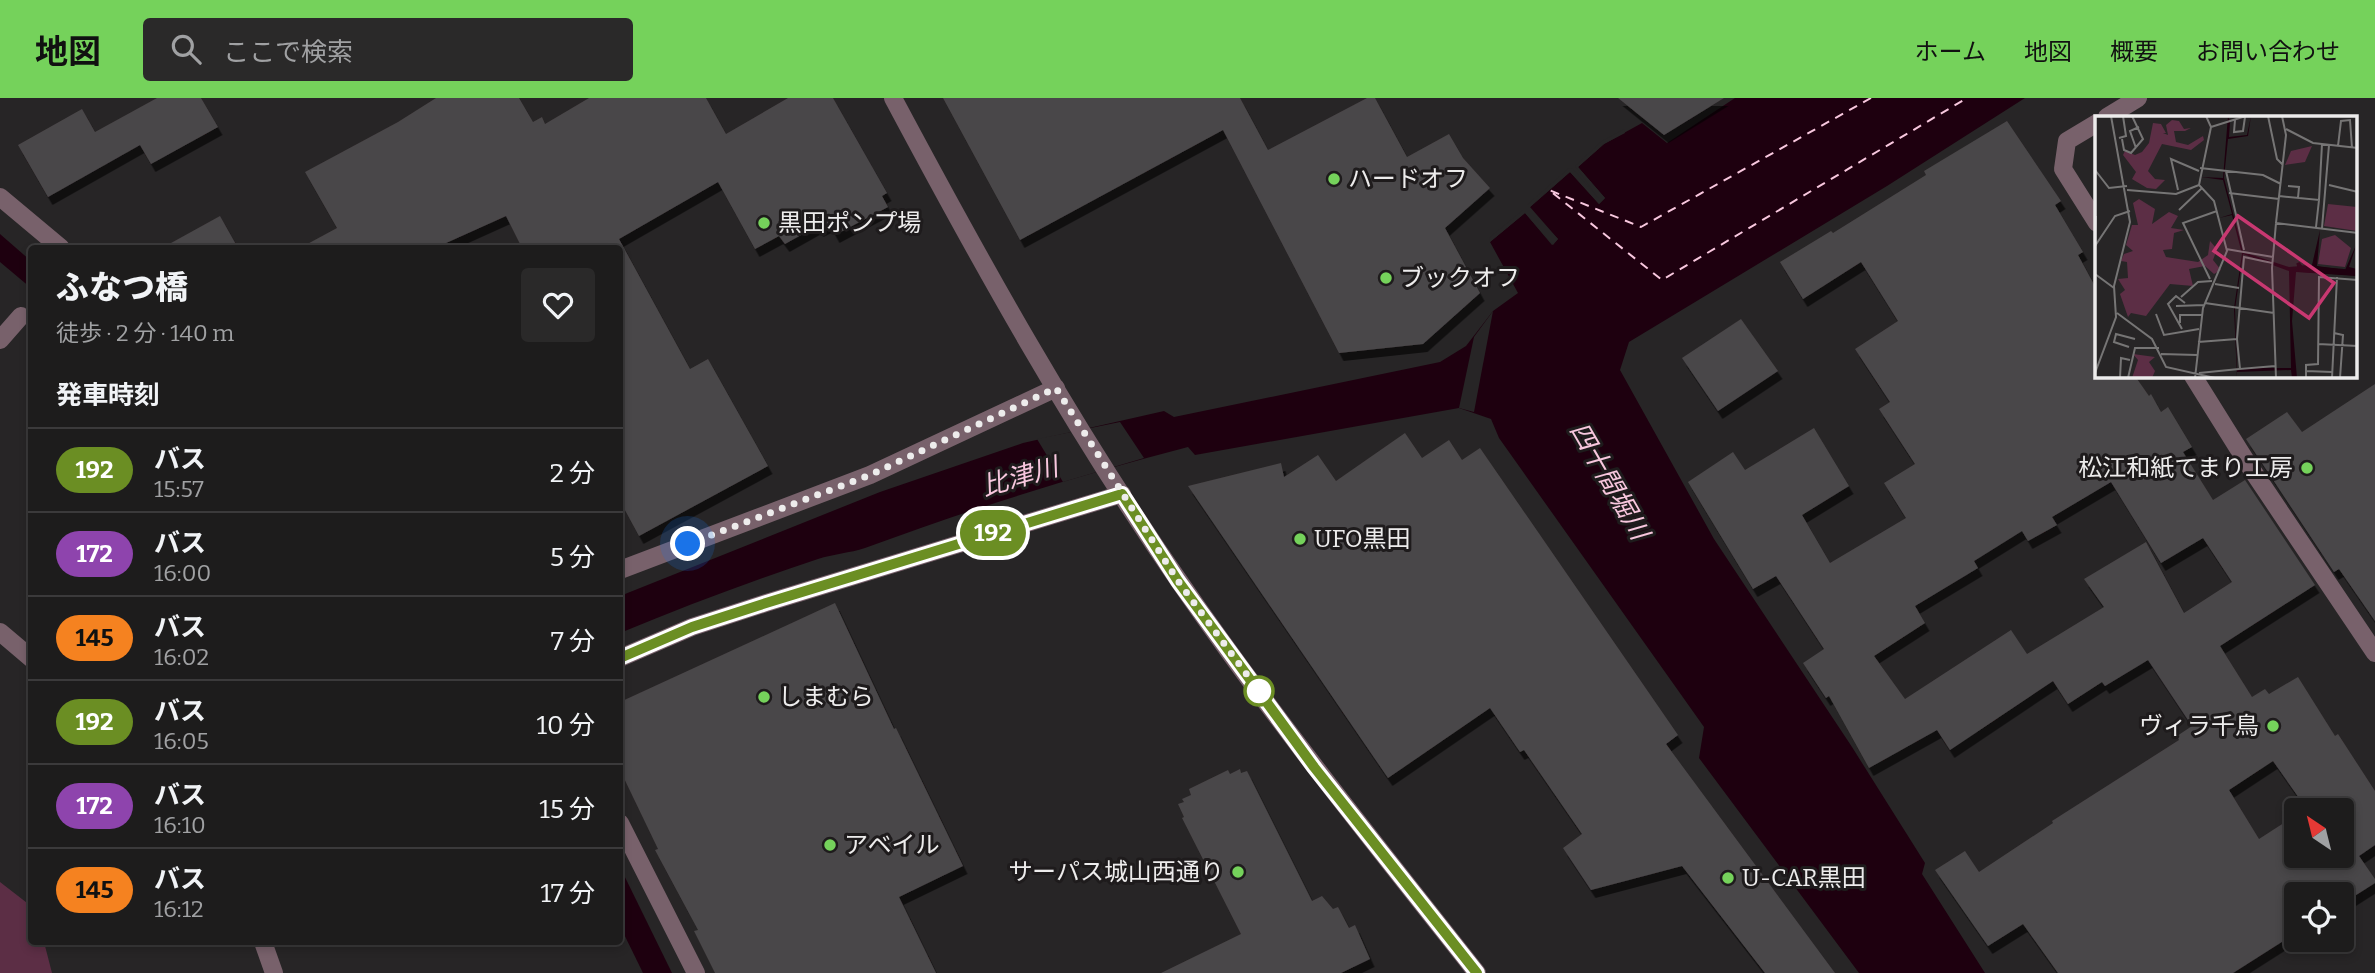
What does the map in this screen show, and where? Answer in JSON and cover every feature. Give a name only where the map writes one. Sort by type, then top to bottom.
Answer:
[{"type":"street","points":[[893,98],[972,247],[1075,421],[1178,581],[1306,756],[1477,973]]},
{"type":"street","points":[[2108,116],[2138,98]]},
{"type":"street","points":[[2095,124],[2067,141],[2063,169],[2095,220]]},
{"type":"street","points":[[0,197],[57,245]]},
{"type":"street","points":[[0,340],[21,316]]},
{"type":"street","points":[[2194,378],[2253,472],[2375,653]]},
{"type":"street","points":[[623,569],[870,475],[1056,388]]},
{"type":"street","points":[[623,657],[692,627],[1122,494]]},
{"type":"street","points":[[0,632],[28,656]]},
{"type":"street","points":[[623,829],[696,973]]},
{"type":"street","points":[[264,945],[274,973]]},
{"type":"shaded area","points":[[0,882],[28,904],[28,945],[45,945],[52,973],[0,973]]},
{"type":"water","points":[[1735,98],[2025,98],[1887,186],[1629,342],[1620,370],[1714,539],[1852,747],[1925,863],[1922,874],[1985,973],[1859,973],[1699,758],[1704,727],[1499,438],[1491,419],[1459,408],[1195,455],[1188,447],[1025,493],[865,548],[818,559],[718,594],[623,632],[623,595],[880,492],[1023,443],[1164,411],[1174,417],[1440,362],[1466,346],[1493,311],[1518,293],[1490,242],[1525,213],[1552,245],[1558,239],[1529,208],[1570,172],[1599,204],[1605,198],[1578,167],[1604,144],[1642,123],[1667,143]]},
{"type":"water","points":[[0,234],[28,258],[28,285],[0,262]]},
{"type":"water","points":[[623,873],[672,973],[643,973],[623,932]]},
{"type":"pier","points":[[1624,129],[1625,133],[1604,144],[1578,167],[1605,198],[1599,204],[1570,172],[1530,207],[1558,239],[1553,245],[1525,213],[1490,242],[1489,238],[1523,210],[1527,210],[1527,205],[1569,168],[1573,169],[1599,199],[1575,166],[1602,141]]},
{"type":"pier","points":[[1493,311],[1474,412],[1459,408],[1474,337]]},
{"type":"pier","points":[[1120,422],[1144,458],[1063,482],[1037,439]]},
{"type":"building","points":[[157,98],[201,98],[218,127],[151,164],[140,145],[48,197],[18,145],[82,109],[95,132]]},
{"type":"building","points":[[436,98],[519,98],[533,122],[542,117],[545,124],[589,98],[706,98],[726,134],[788,98],[833,98],[887,193],[882,196],[888,207],[835,235],[829,224],[819,229],[817,226],[785,244],[779,236],[755,249],[718,182],[619,239],[622,245],[520,245],[506,216],[442,245],[306,245],[337,228],[305,172],[398,122]]},
{"type":"building","points":[[943,98],[1240,98],[1268,150],[1367,98],[1375,98],[1407,157],[1449,134],[1463,158],[1490,188],[1445,228],[1480,293],[1423,344],[1339,353],[1223,130],[1020,240]]},
{"type":"building","points":[[1618,98],[1724,98],[1664,135]]},
{"type":"building","points":[[2007,121],[2061,201],[2055,205],[2083,252],[2078,255],[2095,286],[2095,378],[2136,378],[2149,396],[2151,394],[2161,412],[2168,407],[2192,447],[2183,452],[2213,500],[2245,480],[2315,585],[2220,646],[2252,697],[2265,689],[2269,694],[2298,677],[2335,736],[2338,734],[2375,791],[2375,845],[2359,856],[2375,883],[2354,896],[2354,882],[2284,882],[2284,941],[2233,973],[2058,973],[2023,924],[1988,946],[1935,870],[1965,851],[1979,872],[2053,823],[2052,821],[2179,740],[2177,736],[2192,726],[2148,660],[2105,686],[2102,682],[2068,704],[2053,681],[1950,750],[1937,730],[1869,768],[1829,696],[1826,698],[1803,663],[1824,649],[1776,576],[1753,589],[1688,482],[1733,452],[1745,470],[1814,428],[1849,486],[1802,515],[1830,563],[1906,518],[1884,483],[1915,464],[1879,409],[1890,402],[1855,349],[1898,321],[1861,262],[1803,299],[1780,262],[1831,231],[1833,233],[1926,175],[1924,171]],"holes":[[[2111,482],[2161,563],[2203,538],[2232,582],[2184,613],[2146,542],[2084,579],[2104,607],[2027,654],[2011,630],[1905,699],[1874,656],[1925,623],[1915,606],[1978,568],[1974,561],[2022,531],[2028,541],[2057,525],[2052,517]]]},
{"type":"building","points":[[220,216],[236,245],[167,245]]},
{"type":"building","points":[[623,246],[690,369],[708,359],[768,466],[639,536],[623,507]]},
{"type":"building","points":[[1741,319],[1778,371],[1718,411],[1682,358]]},
{"type":"building","points":[[2375,384],[2375,621],[2339,569],[2334,572],[2246,439],[2287,412],[2302,432]]},
{"type":"building","points":[[1405,433],[1422,458],[1449,440],[1462,460],[1480,448],[1678,735],[1666,744],[1835,973],[1765,973],[1682,866],[1591,890],[1563,848],[1582,834],[1524,750],[1520,752],[1490,708],[1388,778],[1188,486],[1281,463],[1284,477],[1318,455],[1336,481]]},
{"type":"building","points":[[835,603],[963,866],[899,897],[936,973],[715,973],[694,931],[698,930],[655,850],[658,849],[623,776],[623,701]]},
{"type":"building","name":"サーパス城山西通り","points":[[1240,769],[1241,773],[1247,771],[1312,901],[1322,896],[1333,909],[1338,907],[1349,928],[1355,925],[1370,959],[1341,973],[1161,973],[1241,934],[1182,818],[1184,817],[1178,804],[1191,795],[1189,789],[1228,770],[1230,774]]},
{"type":"ferry route","points":[[1871,98],[1641,227],[1549,190],[1662,280],[1967,98]]},
{"type":"bus line","name":"192","points":[[623,657],[692,627],[1122,494],[1178,581],[1314,767],[1477,973]]},
{"type":"place","name":"ハードオフ","points":[[1334,179]]},
{"type":"place","name":"黒田ポンプ場","points":[[764,223]]},
{"type":"place","name":"ブックオフ","points":[[1386,278]]},
{"type":"place","name":"松江和紙てまり工房","points":[[2307,468]]},
{"type":"place","name":"UFO黒田","points":[[1300,539]]},
{"type":"place","name":"しまむら","points":[[764,697]]},
{"type":"place","name":"ヴィラ千鳥","points":[[2273,726]]},
{"type":"place","name":"アベイル","points":[[830,845]]},
{"type":"place","name":"サーパス城山西通り","points":[[1238,872]]},
{"type":"place","name":"U-CAR黒田","points":[[1728,878]]},
{"type":"route","points":[[688,544],[870,475],[1056,388],[1178,581],[1259,691]]},
{"type":"water label","name":"比津川","points":[[1020,477]]},
{"type":"water label","name":"四十間堀川","points":[[1609,481]]}]
